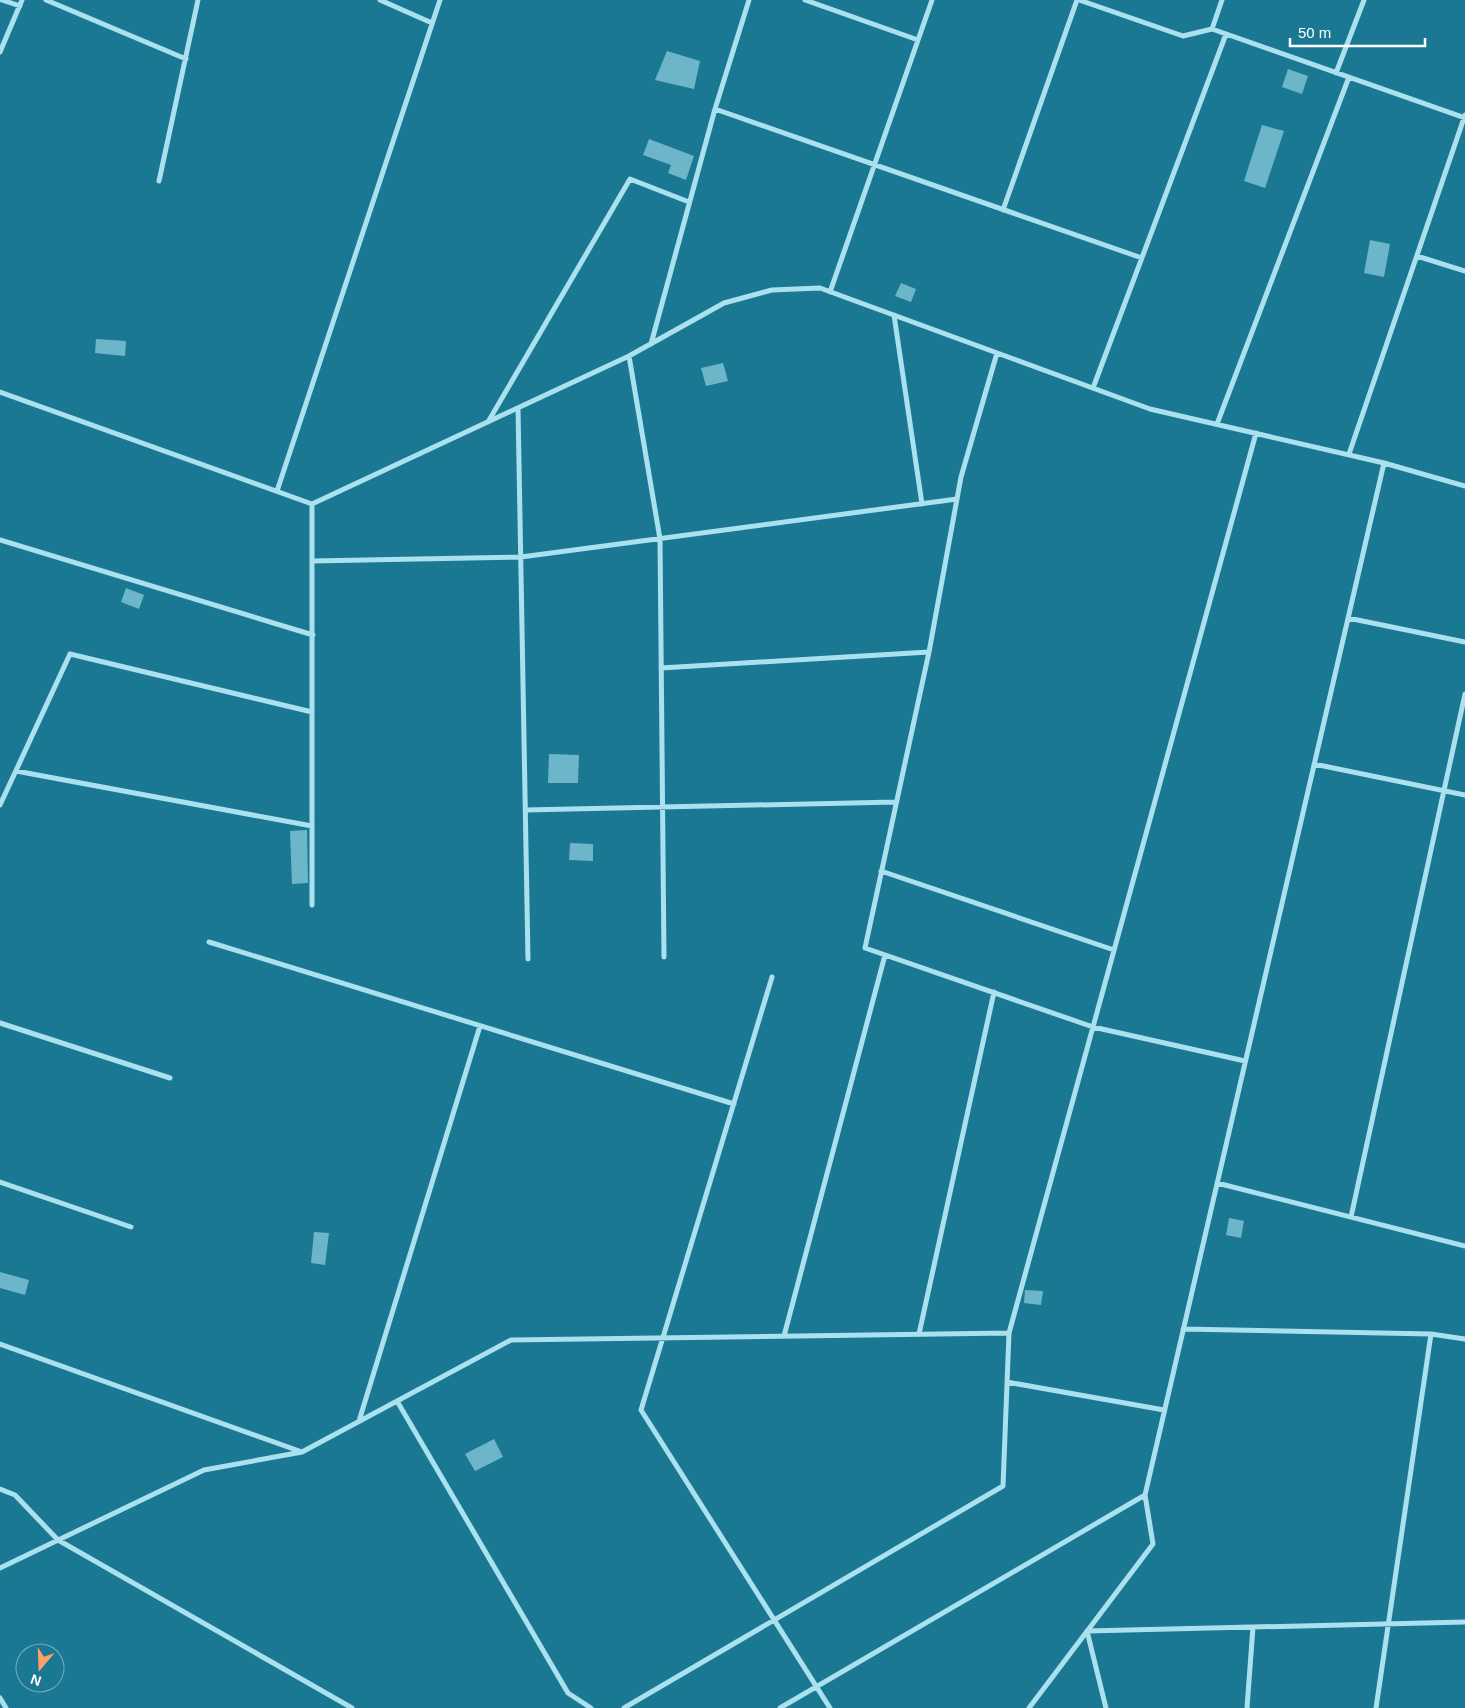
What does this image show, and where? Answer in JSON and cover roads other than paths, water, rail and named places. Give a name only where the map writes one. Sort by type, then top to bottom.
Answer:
[{"type":"street","points":[[2,0],[20,6]]},
{"type":"street","points":[[0,52],[22,0]]},
{"type":"street","points":[[46,0],[186,59]]},
{"type":"street","points":[[159,181],[198,0]]},
{"type":"street","points":[[380,0],[432,23]]},
{"type":"street","points":[[277,492],[440,0]]},
{"type":"street","points":[[651,344],[715,109],[749,0]]},
{"type":"street","points":[[805,0],[918,40]]},
{"type":"street","points":[[830,292],[932,0]]},
{"type":"street","points":[[1003,210],[1078,0],[1183,36],[1212,29],[1465,117],[1349,454]]},
{"type":"street","points":[[1212,29],[1222,0]]},
{"type":"street","points":[[1336,72],[1364,0]]},
{"type":"street","points":[[1093,388],[1226,34]]},
{"type":"street","points":[[1217,424],[1349,77]]},
{"type":"street","points":[[715,109],[1142,258]]},
{"type":"street","points":[[487,422],[630,180],[689,202]]},
{"type":"street","points":[[1417,256],[1465,271]]},
{"type":"street","points":[[0,392],[312,504],[629,356],[724,303],[772,290],[820,288],[1150,409],[1349,454],[1465,486]]},
{"type":"street","points":[[894,315],[922,504]]},
{"type":"street","points":[[997,353],[961,476],[929,652],[865,948],[1093,1027],[1245,1061]]},
{"type":"street","points":[[629,356],[660,539],[664,957]]},
{"type":"street","points":[[518,408],[528,959]]},
{"type":"street","points":[[624,1708],[1003,1486],[1009,1333],[1256,433]]},
{"type":"street","points":[[1029,1708],[1153,1544],[1145,1495],[1384,463]]},
{"type":"street","points":[[312,561],[521,557],[957,499]]},
{"type":"street","points":[[312,504],[312,905]]},
{"type":"street","points":[[0,540],[312,635]]},
{"type":"street","points":[[1348,618],[1465,642]]},
{"type":"street","points":[[661,668],[929,652]]},
{"type":"street","points":[[0,805],[70,654],[312,712]]},
{"type":"street","points":[[1351,1217],[1465,694]]},
{"type":"street","points":[[1314,764],[1465,795]]},
{"type":"street","points":[[16,771],[312,826]]},
{"type":"street","points":[[525,810],[896,802]]},
{"type":"street","points":[[881,872],[1114,950]]},
{"type":"street","points":[[209,942],[734,1104]]},
{"type":"street","points":[[784,1336],[885,955]]},
{"type":"street","points":[[772,977],[641,1410],[830,1708]]},
{"type":"street","points":[[919,1334],[994,992]]},
{"type":"street","points":[[0,1024],[170,1078]]},
{"type":"street","points":[[359,1421],[480,1026]]},
{"type":"street","points":[[0,1182],[131,1227]]},
{"type":"street","points":[[1217,1184],[1465,1246]]},
{"type":"street","points":[[1183,1329],[1430,1334],[1465,1339]]},
{"type":"street","points":[[0,1568],[204,1470],[302,1452],[511,1340],[1009,1333]]},
{"type":"street","points":[[1376,1708],[1430,1334]]},
{"type":"street","points":[[0,1344],[302,1452]]},
{"type":"street","points":[[1007,1382],[1164,1410]]},
{"type":"street","points":[[397,1401],[568,1693],[591,1708]]},
{"type":"street","points":[[0,1489],[15,1495],[58,1540],[352,1708]]},
{"type":"street","points":[[780,1708],[1145,1495]]},
{"type":"street","points":[[1087,1631],[1465,1622]]},
{"type":"street","points":[[1247,1708],[1253,1627]]},
{"type":"street","points":[[1087,1631],[1106,1708]]},
{"type":"street","points":[[0,1698],[6,1708]]}]
